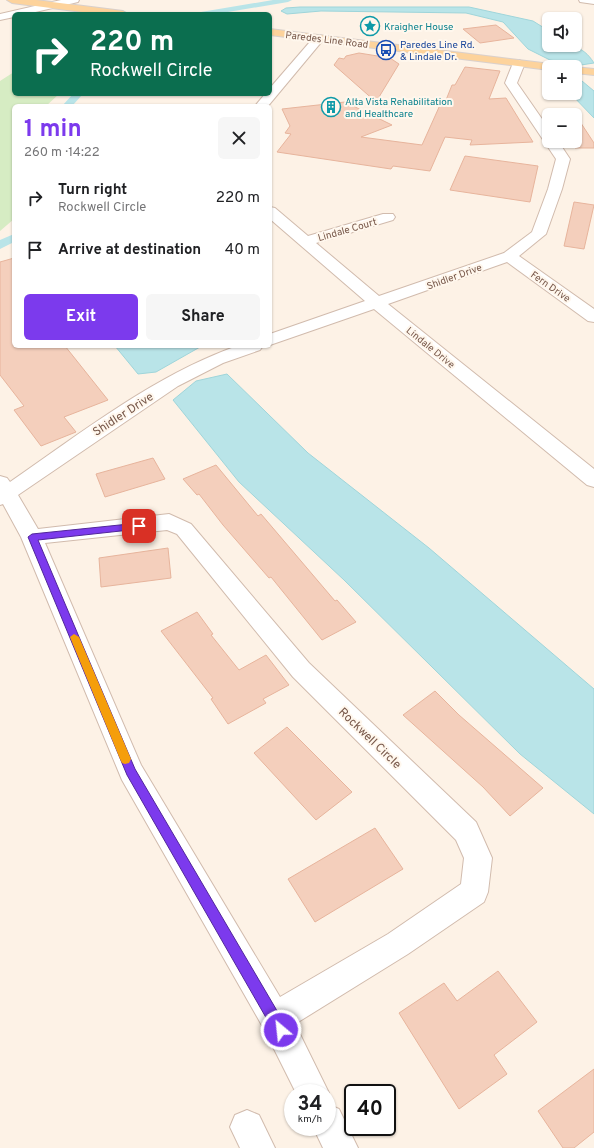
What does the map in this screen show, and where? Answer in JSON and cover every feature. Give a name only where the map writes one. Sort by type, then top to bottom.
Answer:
[{"type":"main road","points":[[12,0],[108,12]]},
{"type":"main road","name":"Paredes Line Road","points":[[272,32],[542,66]]},
{"type":"main road","points":[[582,71],[594,72]]},
{"type":"street","points":[[21,12],[74,0]]},
{"type":"street","points":[[584,0],[594,1]]},
{"type":"street","points":[[0,17],[12,14]]},
{"type":"street","points":[[272,93],[319,38]]},
{"type":"street","points":[[519,63],[512,83],[542,128]]},
{"type":"street","points":[[263,104],[270,96]]},
{"type":"street","name":"Shidler Drive","points":[[272,339],[509,256],[539,234],[555,189],[563,158],[556,148]]},
{"type":"street","name":"Lindale Drive","points":[[272,213],[377,303],[594,480]]},
{"type":"street","name":"Lindale Court","points":[[305,241],[388,217]]},
{"type":"street","name":"Fern Drive","points":[[509,256],[594,316]]},
{"type":"street","name":"Shidler Drive","points":[[2,492],[172,382],[217,359],[248,348]]},
{"type":"street","points":[[2,492],[32,537],[131,772],[275,1018],[308,1084]]},
{"type":"street","name":"Rockwell Circle","points":[[32,537],[169,522],[184,529],[301,670],[466,831],[478,858],[474,892],[398,944],[275,1018]]},
{"type":"street","points":[[335,1136],[341,1148]]},
{"type":"green space","points":[[12,73],[12,96],[57,96],[48,104],[12,104],[12,221],[0,231],[0,81]]},
{"type":"water","points":[[469,7],[533,21],[542,27],[542,52],[582,52],[582,50],[594,63],[582,65],[582,60],[550,60],[528,49],[503,22],[466,13],[321,11],[287,14],[281,11],[286,8]]},
{"type":"water","points":[[582,81],[594,91],[594,118],[577,100],[582,100]]},
{"type":"water","points":[[117,348],[198,348],[156,372],[138,374]]},
{"type":"water","points":[[227,374],[308,453],[429,548],[594,689],[594,814],[520,754],[344,580],[239,482],[173,400],[196,381]]},
{"type":"building","points":[[496,25],[514,38],[480,43],[463,29]]},
{"type":"building","points":[[359,53],[390,58],[399,64],[376,102],[334,65],[339,58],[344,59],[346,56]]},
{"type":"building","points":[[465,67],[500,71],[489,99],[506,98],[533,142],[470,145],[472,140],[445,137],[430,171],[393,166],[391,169],[277,152],[291,134],[285,133],[290,126],[282,109],[345,102],[392,125],[361,137],[422,145],[440,105],[444,105],[452,85],[455,85]]},
{"type":"building","points":[[582,125],[594,143],[594,148],[582,148]]},
{"type":"building","points":[[465,156],[538,166],[530,202],[450,190]]},
{"type":"building","points":[[574,202],[594,205],[584,249],[564,246]]},
{"type":"building","points":[[12,259],[12,348],[67,348],[108,400],[64,417],[76,432],[41,446],[14,410],[24,406],[0,375],[0,262]]},
{"type":"building","points":[[153,458],[165,479],[105,497],[96,474]]},
{"type":"building","points":[[216,465],[258,516],[261,514],[335,601],[337,600],[356,622],[322,640],[271,577],[269,578],[223,525],[199,494],[197,495],[183,479]]},
{"type":"building","points":[[168,548],[171,578],[101,587],[99,558]]},
{"type":"building","points":[[197,612],[213,634],[211,635],[239,670],[266,655],[289,685],[263,699],[266,703],[228,724],[211,699],[213,698],[161,631]]},
{"type":"building","points":[[435,691],[459,715],[543,788],[510,816],[483,787],[403,715]]},
{"type":"building","points":[[287,727],[352,792],[316,820],[254,753]]},
{"type":"building","points":[[375,828],[403,869],[315,922],[288,879]]},
{"type":"building","points":[[498,971],[537,1022],[494,1055],[507,1074],[459,1109],[399,1013],[444,983],[457,1001]]},
{"type":"building","points":[[594,1069],[594,1132],[574,1148],[563,1148],[538,1111]]},
{"type":"waterway","points":[[213,12],[288,0]]},
{"type":"waterway","points":[[69,104],[76,96]]},
{"type":"waterway","points":[[0,245],[12,238]]},
{"type":"slow traffic","points":[[74,637],[125,759]]},
{"type":"place","name":"Kraigher House","points":[[370,26]]},
{"type":"place","name":"Paredes Line Rd. & Lindale Dr.","points":[[386,50]]},
{"type":"place","name":"Alta Vista Rehabilitation and Healthcare","points":[[331,107]]},
{"type":"route","points":[[139,526],[32,537],[131,772],[281,1030]]}]
